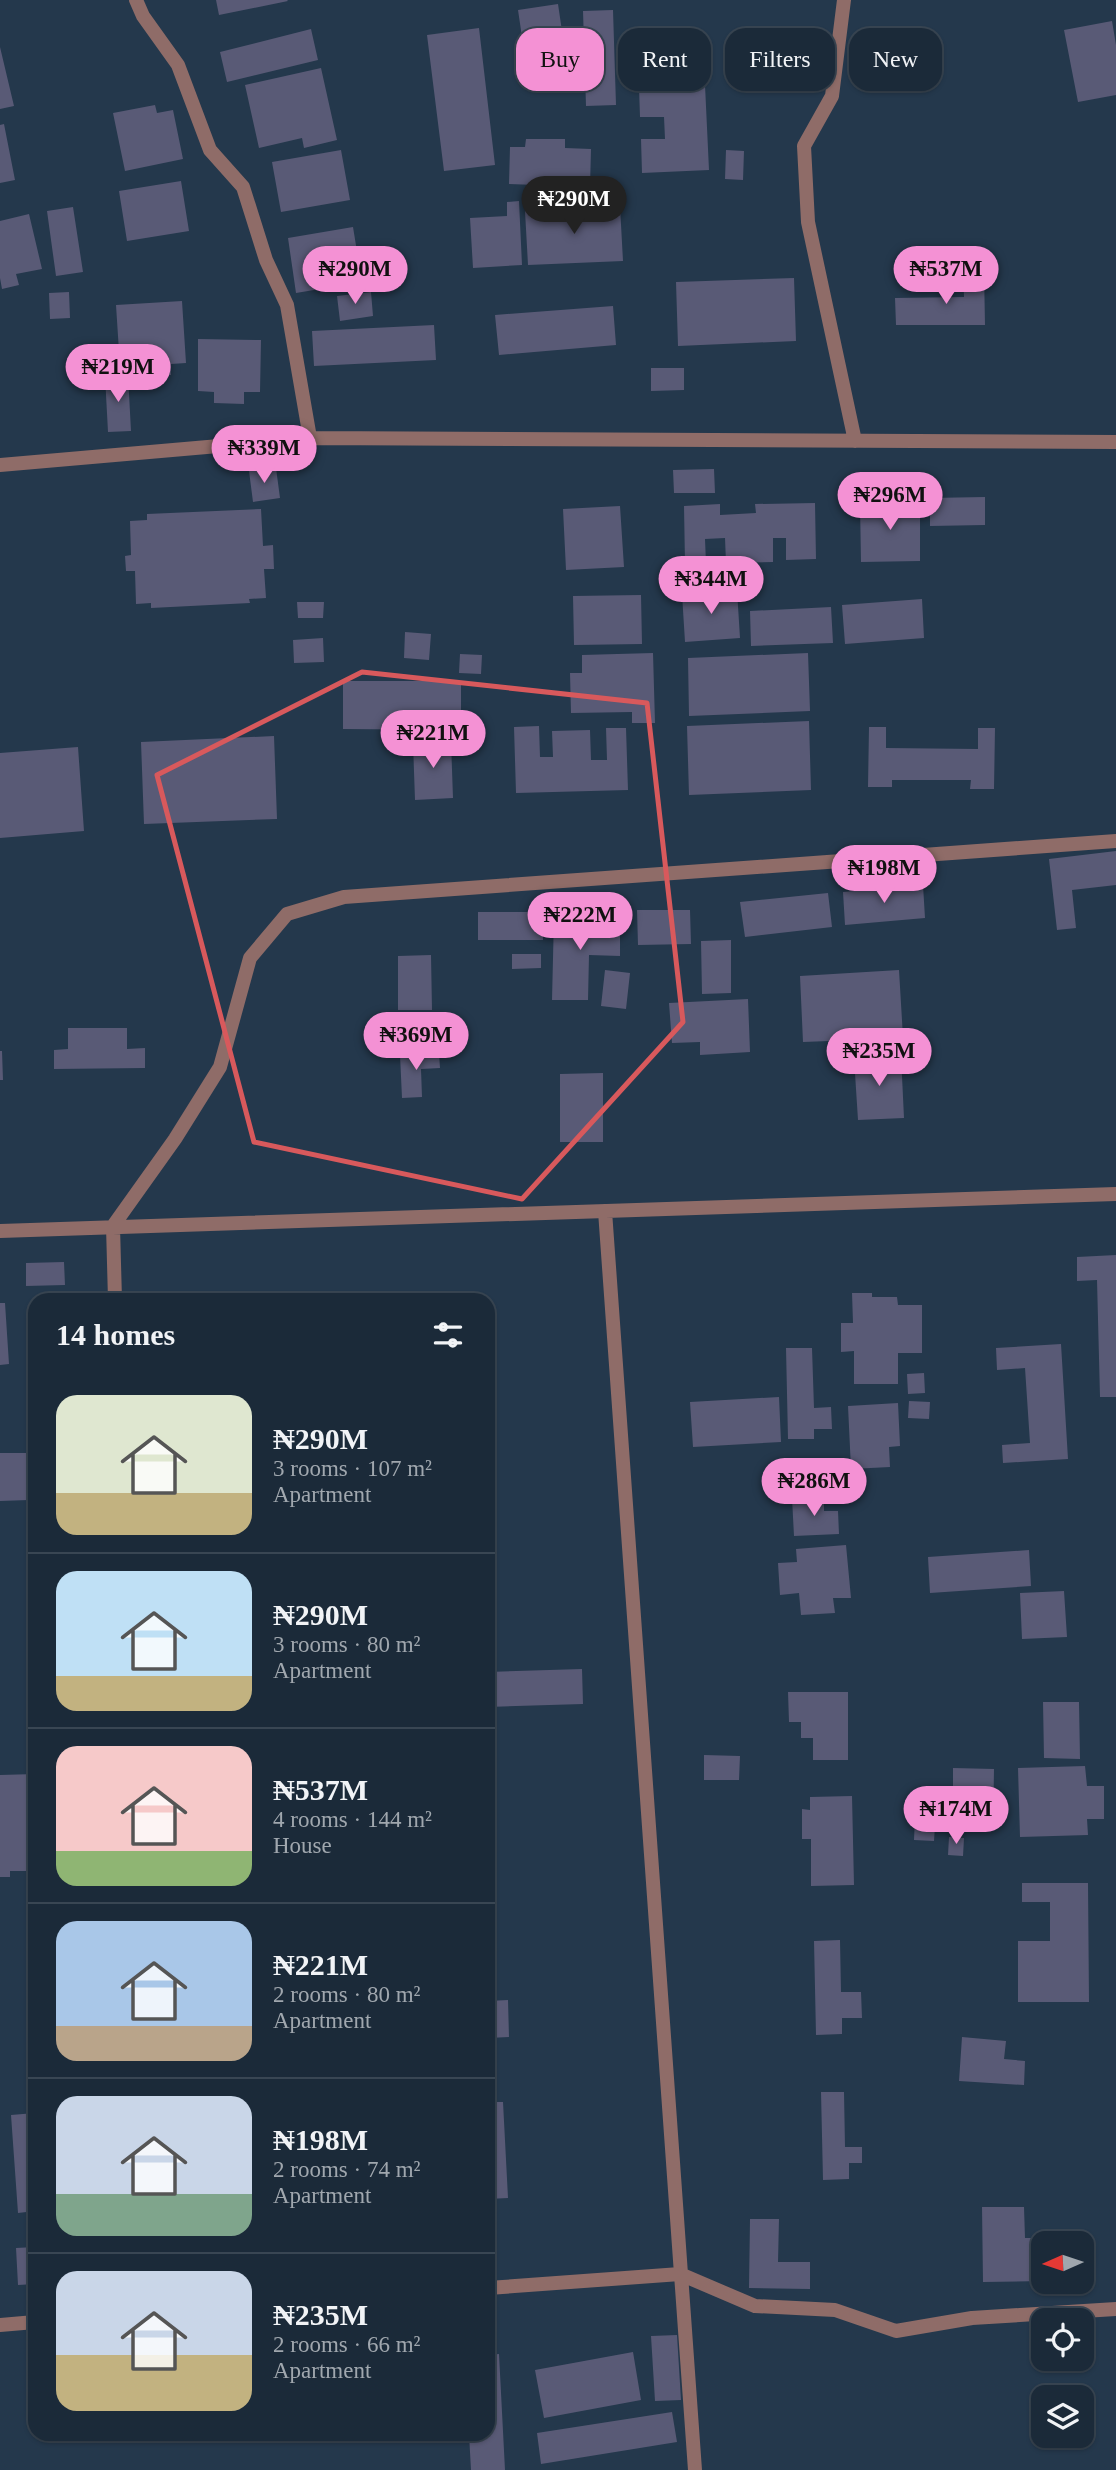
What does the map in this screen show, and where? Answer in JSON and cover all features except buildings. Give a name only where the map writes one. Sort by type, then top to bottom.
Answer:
[{"type":"street","points":[[136,0],[142,16],[178,65],[210,150],[243,187],[266,260],[287,305],[310,438]]},
{"type":"street","points":[[844,0],[832,96],[804,146],[808,222],[855,441]]},
{"type":"street","points":[[0,465],[310,438],[1116,442]]},
{"type":"street","points":[[115,1293],[113,1226],[175,1139],[220,1067],[250,958],[287,914],[344,897],[1116,841]]},
{"type":"street","points":[[0,1231],[1116,1194]]},
{"type":"street","points":[[606,1211],[695,2470]]},
{"type":"street","points":[[495,2287],[680,2274],[755,2305],[835,2310],[896,2331],[972,2318],[1116,2309]]},
{"type":"street","points":[[0,2325],[28,2323]]},
{"type":"highlighted area","points":[[362,672],[647,703],[683,1022],[522,1199],[254,1142],[157,775]]}]
